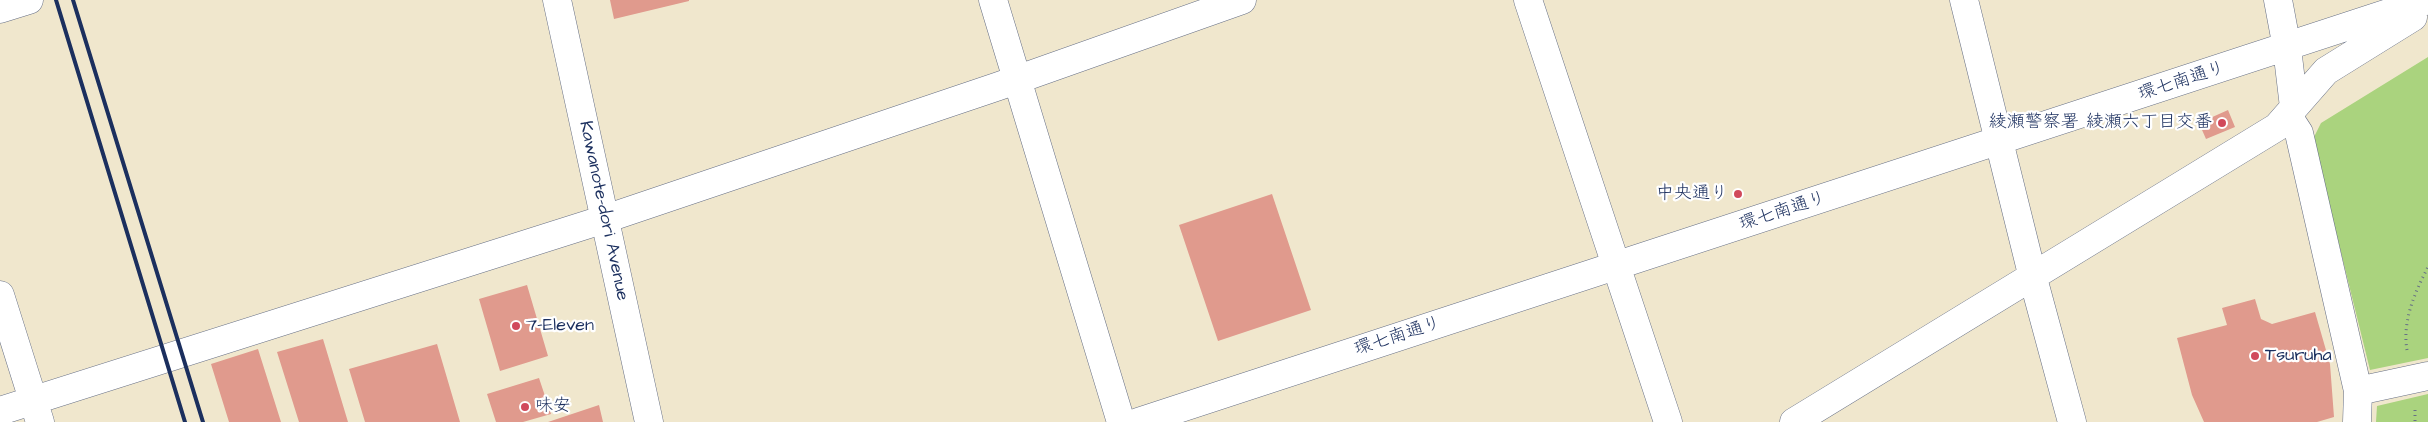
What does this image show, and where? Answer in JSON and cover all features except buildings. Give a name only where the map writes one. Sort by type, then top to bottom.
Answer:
[{"type":"street","points":[[0,9],[29,0]]},
{"type":"street","name":"Kawanote-dori Avenue","points":[[557,0],[649,422]]},
{"type":"street","points":[[993,0],[1121,422]]},
{"type":"street","points":[[0,411],[37,411],[1017,79],[1242,0]]},
{"type":"street","points":[[1528,0],[1668,422]]},
{"type":"street","points":[[1964,0],[2033,278],[2072,422]]},
{"type":"street","points":[[2278,0],[2287,48],[2291,111],[2299,133],[2358,391],[2356,422]]},
{"type":"street","name":"環七南通り","points":[[1138,422],[2000,142],[2428,0]]},
{"type":"street","points":[[1794,422],[2033,278],[2277,127],[2326,71],[2428,7]]},
{"type":"street","points":[[0,295],[37,411]]},
{"type":"street","points":[[2358,391],[2420,378]]},
{"type":"path","points":[[2415,422],[2420,378],[2406,343],[2407,323],[2414,299],[2428,267]]},
{"type":"green space","points":[[2428,57],[2428,358],[2370,370],[2313,139],[2321,123]]},
{"type":"green space","points":[[2428,394],[2428,422],[2376,422],[2377,406]]},
{"type":"railway","points":[[56,0],[185,422]]},
{"type":"railway","points":[[73,0],[203,422]]},
{"type":"place","name":"綾瀬警察署 綾瀬六丁目交番","points":[[2222,123]]},
{"type":"place","name":"中央通り","points":[[1738,194]]},
{"type":"place","name":"7-Eleven","points":[[516,326]]},
{"type":"place","name":"Tsuruha","points":[[2255,356]]},
{"type":"place","name":"味安","points":[[525,407]]}]
